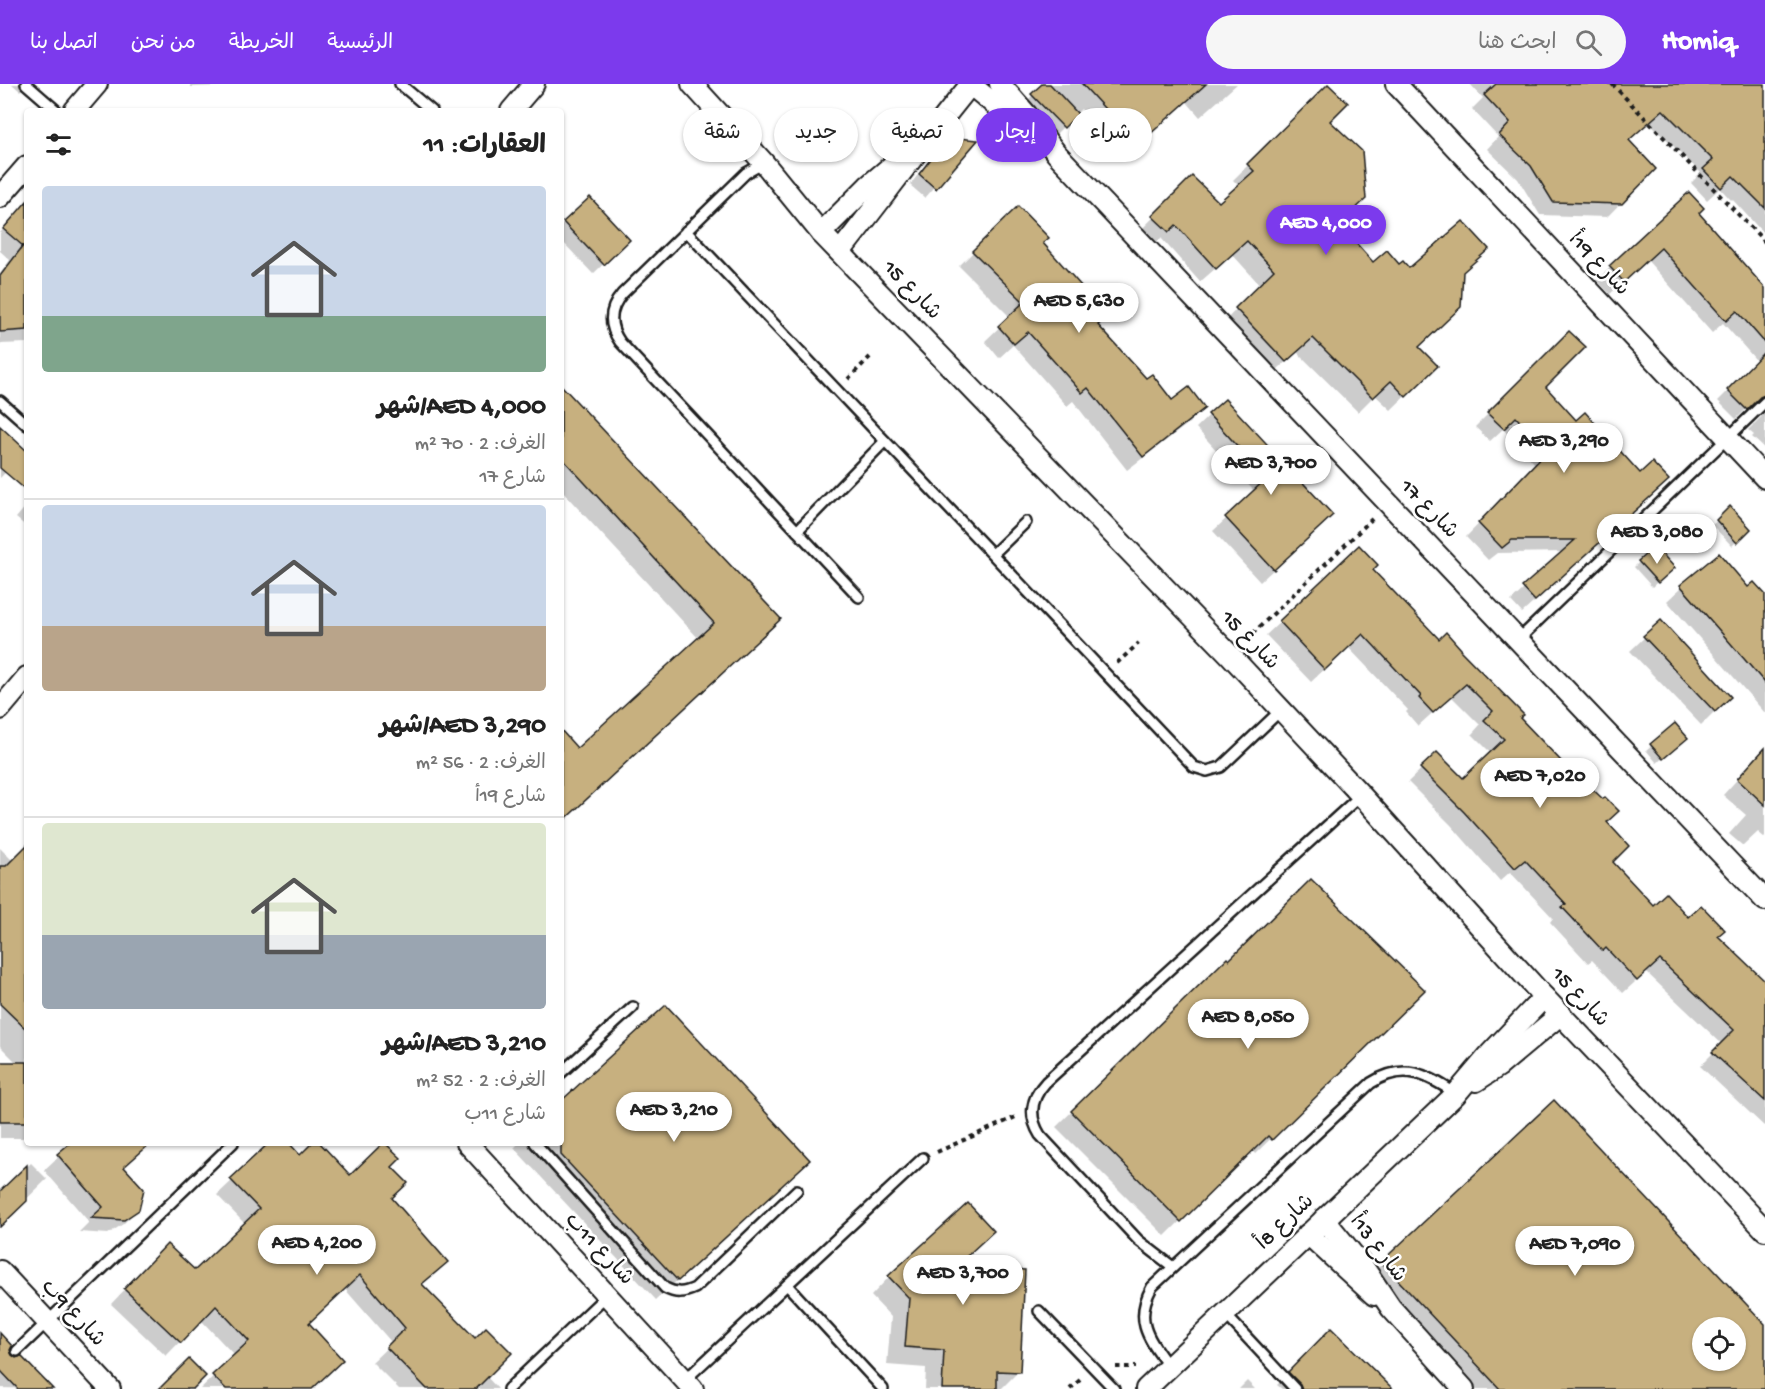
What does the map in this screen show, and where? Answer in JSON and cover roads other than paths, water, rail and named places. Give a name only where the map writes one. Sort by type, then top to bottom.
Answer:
[{"type":"street","points":[[77,108],[97,84]]},
{"type":"street","points":[[514,108],[534,84]]},
{"type":"street","points":[[951,108],[971,84]]},
{"type":"street","name":"شارع 17","points":[[971,84],[998,108]]},
{"type":"street","name":"شارع 17","points":[[1000,84],[1022,108]]},
{"type":"street","name":"شارع 19أ","points":[[1396,84],[1765,478]]},
{"type":"street","name":"شارع 15","points":[[692,85],[764,163],[821,233],[1230,655],[1545,997],[1762,1221]]},
{"type":"street","name":"شارع 17","points":[[1057,154],[1765,900]]},
{"type":"street","points":[[821,233],[868,186],[898,162]]},
{"type":"street","points":[[840,252],[910,162]]},
{"type":"street","points":[[0,197],[24,169]]},
{"type":"street","points":[[0,709],[23,689]]},
{"type":"street","name":"شارع 8أ","points":[[1146,1389],[1457,1093],[1490,1054],[1545,997]]},
{"type":"street","name":"شارع 8أ","points":[[1457,1093],[1499,1066],[1561,1014]]},
{"type":"street","name":"شارع 11ب","points":[[475,1146],[689,1384]]},
{"type":"street","name":"شارع 13أ","points":[[1324,1219],[1364,1268],[1391,1308],[1464,1389]]},
{"type":"street","name":"شارع 13أ","points":[[1308,1234],[1359,1282],[1391,1308]]},
{"type":"street","name":"شارع 9ب","points":[[0,1271],[110,1389]]},
{"type":"lane","points":[[26,84],[54,108]]},
{"type":"lane","points":[[400,84],[428,108]]},
{"type":"lane","points":[[764,163],[746,173],[616,301],[611,318],[615,335],[859,597]]},
{"type":"lane","points":[[686,231],[1194,767],[1201,770],[1214,770],[1221,767],[1281,710]]},
{"type":"lane","points":[[0,401],[24,422]]},
{"type":"lane","points":[[1518,640],[1765,402]]},
{"type":"lane","points":[[797,531],[885,441]]},
{"type":"lane","points":[[993,554],[1026,522]]},
{"type":"lane","points":[[1173,1267],[1138,1240],[1040,1136],[1035,1128],[1033,1101],[1038,1090],[1046,1082],[1361,795]]},
{"type":"lane","points":[[564,1070],[633,1007]]},
{"type":"lane","points":[[1169,1367],[1148,1336],[1143,1316],[1144,1306],[1152,1287],[1173,1267],[1371,1083],[1388,1074],[1407,1072],[1433,1078],[1457,1093]]},
{"type":"lane","points":[[16,1351],[230,1146]]},
{"type":"lane","points":[[538,1146],[665,1288],[672,1292],[680,1293],[695,1287],[797,1190]]},
{"type":"lane","points":[[689,1384],[787,1285],[923,1158]]},
{"type":"lane","points":[[787,1285],[882,1389]]},
{"type":"lane","points":[[508,1389],[607,1295]]},
{"type":"lane","points":[[1039,1311],[1114,1389]]},
{"type":"lane","points":[[1225,1314],[1295,1389]]}]
